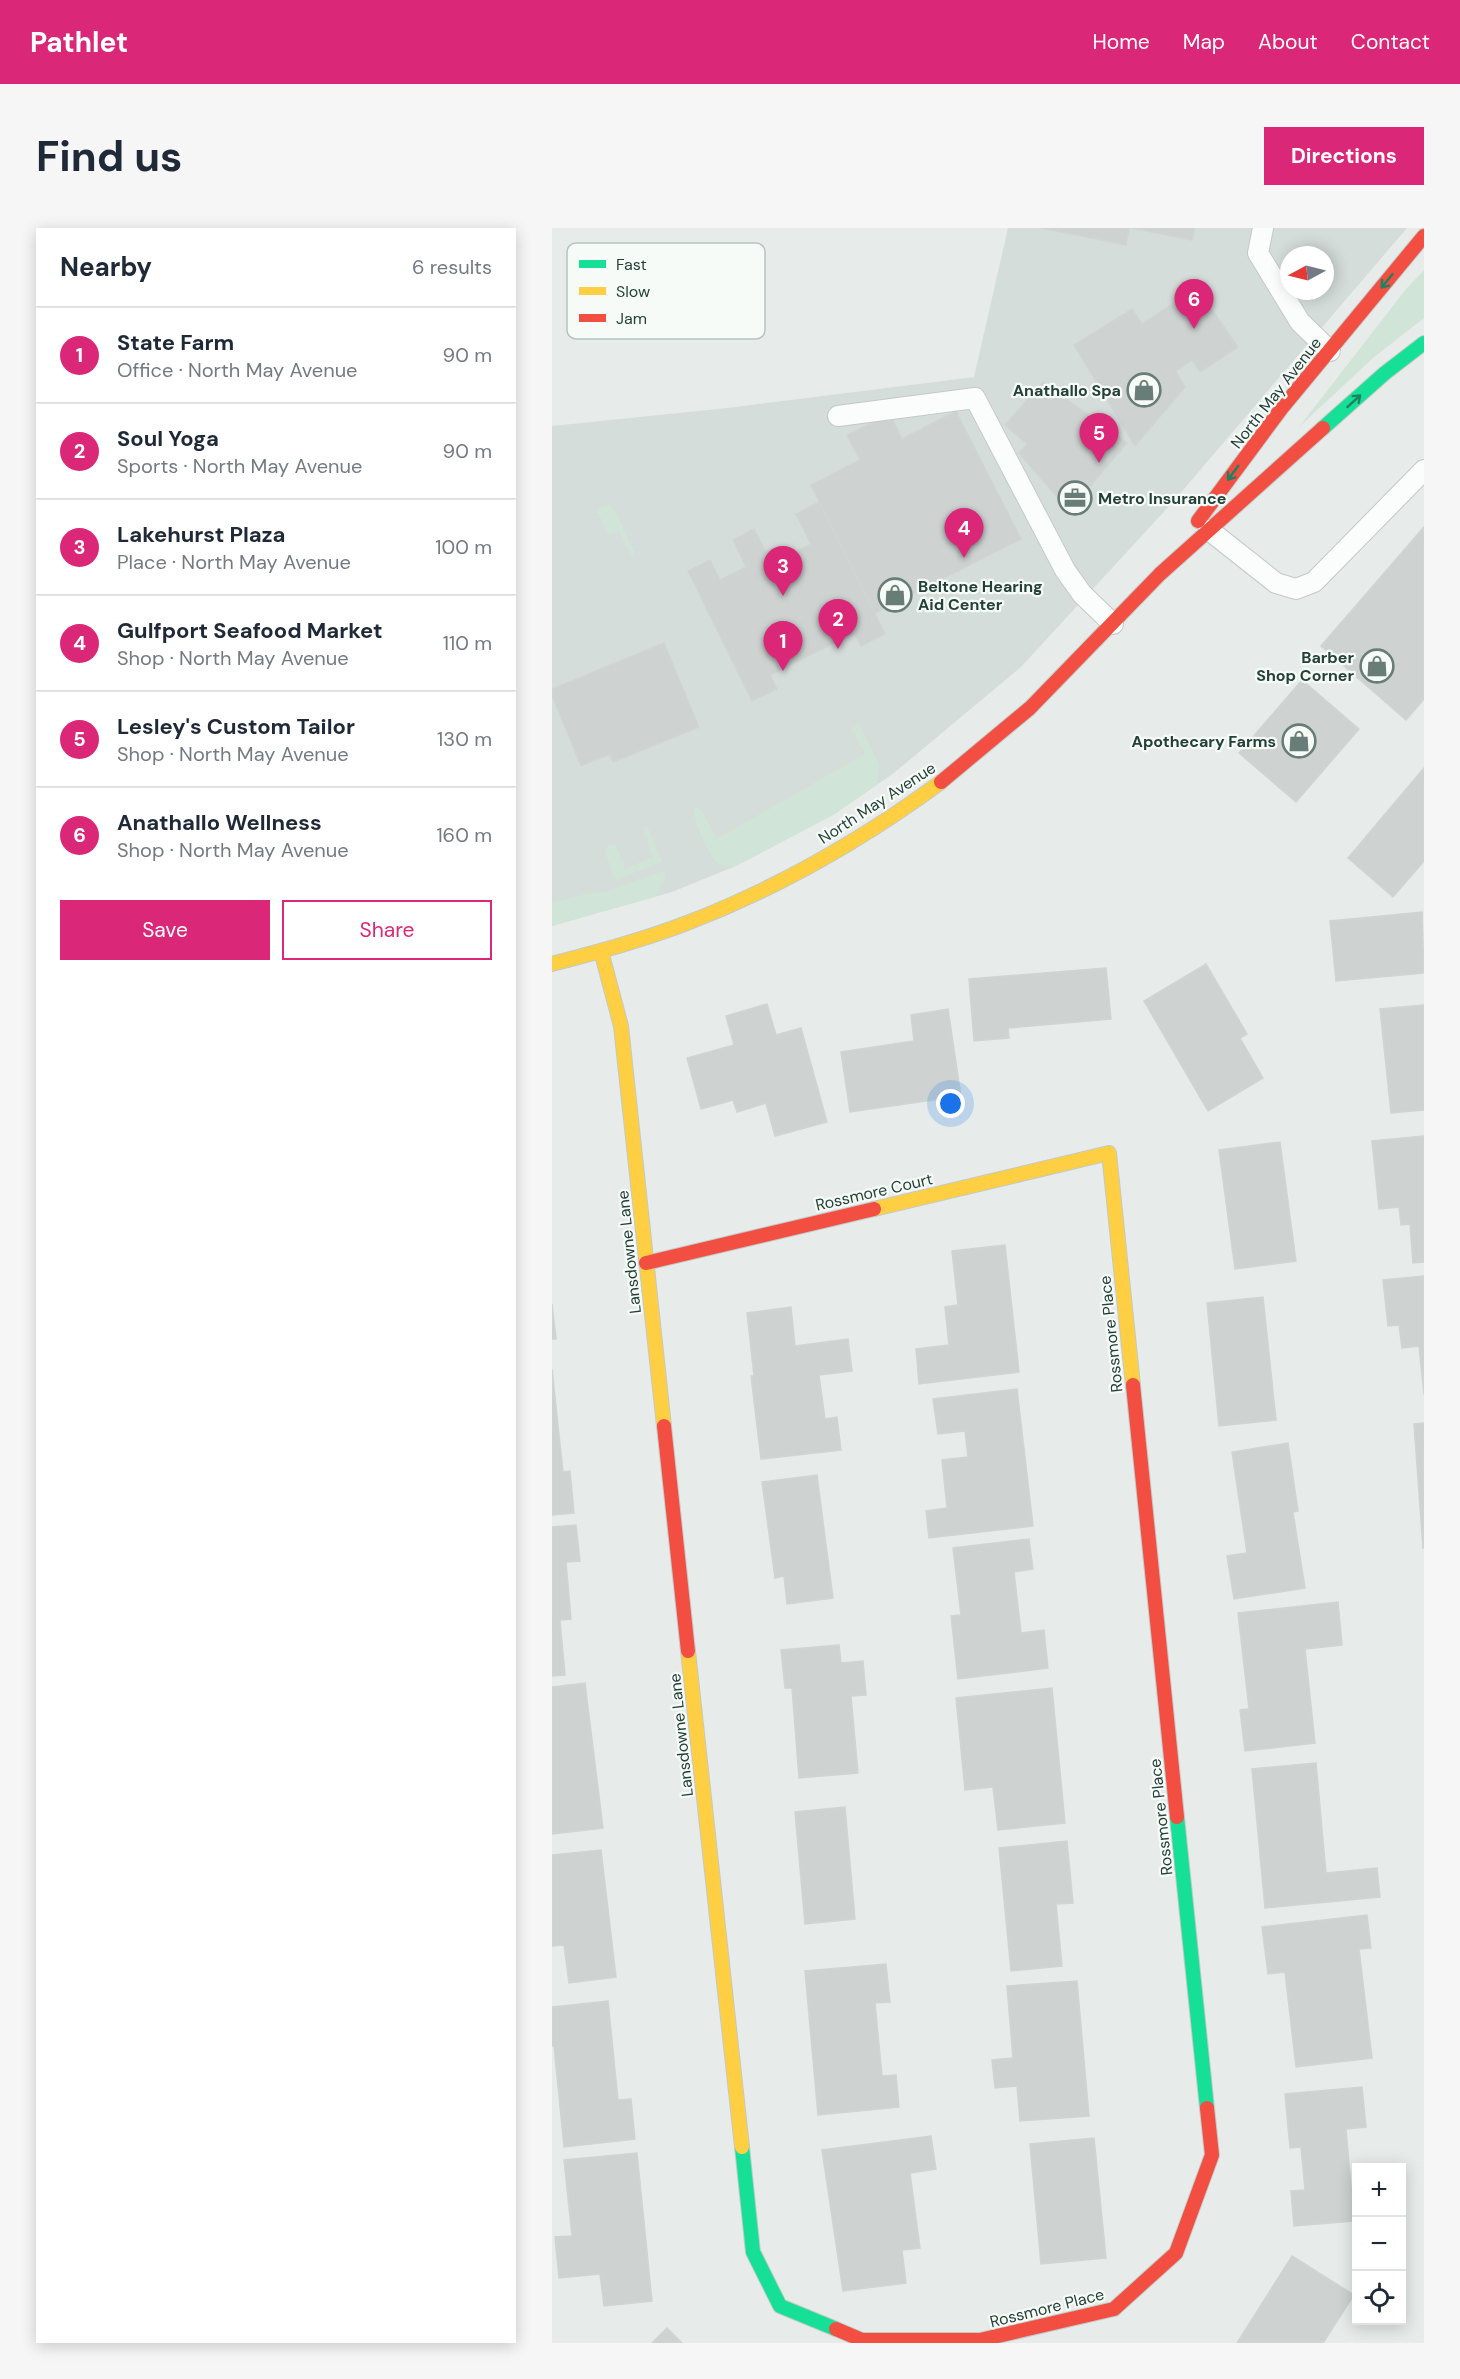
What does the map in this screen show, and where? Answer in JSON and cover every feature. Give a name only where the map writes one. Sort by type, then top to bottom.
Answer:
[{"type":"street","name":"North May Avenue","points":[[1159,575],[1281,409],[1424,236]]},
{"type":"street","name":"North May Avenue","points":[[552,964],[601,951],[705,916],[774,884],[879,826],[956,771],[1008,728],[1159,575],[1385,373],[1424,343]]},
{"type":"street","name":"Lansdowne Lane","points":[[601,951],[621,1026],[753,2252],[780,2306],[862,2340],[981,2342]]},
{"type":"street","name":"Rossmore Court","points":[[646,1263],[1109,1153]]},
{"type":"street","name":"Rossmore Place","points":[[981,2342],[1114,2309],[1176,2253],[1212,2155],[1109,1153]]},
{"type":"lane","points":[[1263,228],[1258,254],[1300,322],[1330,351]]},
{"type":"lane","points":[[838,416],[975,398],[1065,570],[1082,594],[1113,624]]},
{"type":"lane","points":[[1209,530],[1276,583],[1296,589],[1314,582],[1424,470]]},
{"type":"shaded area","points":[[1008,228],[1407,228],[1172,503],[1021,667],[894,773],[833,815],[736,866],[672,892],[552,926],[552,426],[727,408],[974,377]]},
{"type":"green space","points":[[1424,270],[1424,318],[1373,358],[1299,427],[1406,289]]},
{"type":"green space","points":[[609,505],[614,509],[635,554],[632,556],[619,531],[608,535],[598,512],[600,508]]},
{"type":"green space","points":[[857,724],[860,725],[879,765],[877,785],[833,815],[736,866],[724,865],[714,859],[701,835],[694,809],[697,807],[701,810],[717,839],[865,754],[852,729]]},
{"type":"green space","points":[[643,827],[648,828],[662,862],[615,880],[605,851],[610,845],[616,845],[625,869],[653,857]]},
{"type":"green space","points":[[664,871],[665,878],[655,897],[552,925],[552,903],[587,894],[609,892]]},
{"type":"building","points":[[1042,228],[1129,228],[1126,245]]},
{"type":"building","points":[[1132,228],[1195,228],[1192,240]]},
{"type":"building","points":[[1197,288],[1238,347],[1200,372],[1192,360],[1176,371],[1185,387],[1135,446],[1074,345],[1132,309],[1142,324]]},
{"type":"building","points":[[1043,382],[1127,443],[1069,511],[1019,453],[1027,444],[1005,425]]},
{"type":"building","points":[[956,411],[1021,539],[875,613],[811,485],[860,460],[847,435],[890,414],[902,439]]},
{"type":"building","points":[[819,502],[885,634],[861,646],[854,633],[770,675],[777,689],[752,701],[688,571],[710,560],[720,580],[746,567],[733,540],[754,529],[766,552],[774,548],[780,560],[811,544],[796,514]]},
{"type":"building","points":[[1424,527],[1424,699],[1406,720],[1321,646]]},
{"type":"building","points":[[664,643],[699,727],[613,762],[610,754],[581,766],[552,695],[552,689]]},
{"type":"building","name":"Apothecary Farms","points":[[1302,680],[1359,729],[1296,802],[1239,753]]},
{"type":"building","points":[[1424,768],[1424,861],[1393,897],[1348,858]]},
{"type":"building","points":[[1422,912],[1424,973],[1336,981],[1330,921]]},
{"type":"building","points":[[1206,964],[1247,1034],[1240,1038],[1263,1078],[1208,1111],[1144,1001]]},
{"type":"building","points":[[1106,968],[1111,1019],[1008,1028],[1009,1038],[974,1041],[969,979]]},
{"type":"building","points":[[767,1004],[776,1035],[801,1028],[827,1122],[775,1136],[766,1103],[737,1112],[733,1100],[701,1109],[687,1058],[734,1045],[726,1016]]},
{"type":"building","points":[[1424,1005],[1424,1110],[1391,1113],[1380,1009]]},
{"type":"building","points":[[948,1009],[961,1096],[850,1112],[841,1052],[914,1041],[911,1015]]},
{"type":"building","points":[[1424,1136],[1424,1262],[1413,1263],[1410,1224],[1401,1225],[1399,1207],[1379,1209],[1372,1141]]},
{"type":"building","points":[[1280,1142],[1296,1261],[1235,1269],[1219,1150]]},
{"type":"building","points":[[1005,1245],[1019,1372],[919,1384],[916,1349],[949,1345],[945,1307],[958,1305],[952,1251]]},
{"type":"building","points":[[1424,1276],[1424,1395],[1419,1346],[1402,1348],[1399,1325],[1388,1326],[1383,1280]]},
{"type":"building","points":[[1263,1297],[1276,1420],[1219,1426],[1207,1303]]},
{"type":"building","points":[[552,1304],[556,1339],[552,1339]]},
{"type":"building","points":[[791,1307],[795,1346],[848,1339],[852,1371],[819,1375],[825,1419],[837,1417],[841,1450],[761,1459],[751,1376],[754,1376],[747,1313]]},
{"type":"building","points":[[552,1369],[563,1472],[570,1471],[574,1513],[552,1515]]},
{"type":"building","points":[[1017,1389],[1033,1526],[929,1538],[926,1511],[947,1508],[942,1460],[968,1457],[965,1431],[938,1434],[933,1399]]},
{"type":"building","points":[[1424,1423],[1424,1548],[1423,1548],[1414,1424]]},
{"type":"building","points":[[1288,1443],[1298,1511],[1293,1512],[1305,1588],[1234,1599],[1227,1556],[1247,1553],[1232,1452]]},
{"type":"building","points":[[817,1475],[833,1598],[787,1604],[784,1576],[775,1578],[762,1482]]},
{"type":"building","points":[[576,1525],[580,1561],[566,1562],[571,1619],[560,1620],[565,1675],[552,1676],[552,1527]]},
{"type":"building","points":[[1029,1539],[1033,1569],[1014,1572],[1021,1633],[1044,1630],[1048,1668],[958,1679],[951,1616],[961,1615],[953,1548]]},
{"type":"building","points":[[1338,1602],[1342,1645],[1305,1649],[1315,1743],[1245,1751],[1240,1710],[1249,1709],[1238,1613]]},
{"type":"building","points":[[839,1645],[841,1663],[863,1661],[866,1695],[851,1696],[858,1773],[799,1778],[792,1688],[785,1688],[781,1650]]},
{"type":"building","points":[[585,1683],[603,1828],[552,1834],[552,1687]]},
{"type":"building","points":[[1052,1688],[1065,1823],[998,1830],[993,1787],[965,1790],[956,1698]]},
{"type":"building","points":[[1316,1763],[1326,1873],[1377,1868],[1380,1897],[1265,1908],[1252,1769]]},
{"type":"building","points":[[845,1807],[855,1919],[805,1924],[795,1812]]},
{"type":"building","points":[[1067,1841],[1073,1903],[1056,1904],[1062,1966],[1011,1971],[999,1848]]},
{"type":"building","points":[[601,1850],[616,1977],[569,1983],[564,1945],[552,1946],[552,1855]]},
{"type":"building","points":[[1367,1915],[1371,1948],[1359,1949],[1372,2058],[1296,2067],[1285,1972],[1268,1974],[1262,1927]]},
{"type":"building","points":[[886,1964],[890,2002],[875,2003],[882,2076],[896,2075],[899,2107],[818,2115],[805,1971]]},
{"type":"building","points":[[1077,1981],[1089,2116],[1020,2121],[1017,2086],[995,2088],[992,2060],[1013,2058],[1007,1986]]},
{"type":"building","points":[[608,2001],[618,2100],[631,2099],[635,2139],[564,2147],[554,2046],[552,2046],[552,2007]]},
{"type":"building","points":[[1362,2087],[1366,2127],[1346,2129],[1352,2221],[1294,2226],[1291,2191],[1305,2190],[1301,2147],[1290,2148],[1285,2094]]},
{"type":"building","points":[[931,2136],[936,2169],[910,2173],[920,2248],[902,2250],[906,2283],[843,2291],[822,2150]]},
{"type":"building","points":[[1094,2138],[1106,2258],[1041,2264],[1030,2144]]},
{"type":"building","points":[[637,2153],[652,2301],[604,2306],[600,2274],[559,2278],[555,2237],[572,2236],[564,2160]]},
{"type":"building","points":[[1292,2256],[1352,2294],[1352,2298],[1323,2343],[1237,2343]]},
{"type":"building","points":[[667,2328],[682,2343],[652,2343]]},
{"type":"traffic: fast","points":[[1323,428],[1385,373],[1424,343]]},
{"type":"traffic: fast","points":[[1177,1817],[1207,2108]]},
{"type":"traffic: fast","points":[[742,2147],[753,2252],[780,2306],[836,2329]]},
{"type":"traffic: slow","points":[[552,964],[670,929],[754,894],[850,843],[941,782]]},
{"type":"traffic: slow","points":[[601,951],[621,1026],[664,1426]]},
{"type":"traffic: slow","points":[[874,1209],[1109,1153],[1133,1385]]},
{"type":"traffic: slow","points":[[688,1651],[742,2147]]},
{"type":"traffic: jam","points":[[1198,521],[1281,409],[1424,236]]},
{"type":"traffic: jam","points":[[941,782],[1030,708],[1160,574],[1323,428]]},
{"type":"traffic: jam","points":[[646,1263],[874,1209]]},
{"type":"traffic: jam","points":[[1133,1385],[1177,1817]]},
{"type":"traffic: jam","points":[[664,1426],[688,1651]]},
{"type":"traffic: jam","points":[[836,2329],[862,2340],[980,2340],[1114,2309],[1176,2253],[1212,2155],[1207,2108]]},
{"type":"place","name":"Anathallo Wellness","points":[[1194,329]]},
{"type":"place","name":"Anathallo Spa","points":[[1144,390]]},
{"type":"place","name":"Lesley's Custom Tailor","points":[[1099,463]]},
{"type":"place","name":"Metro Insurance","points":[[1075,498]]},
{"type":"place","name":"Gulfport Seafood Market","points":[[964,558]]},
{"type":"place","name":"Beltone Hearing Aid Center","points":[[895,595]]},
{"type":"place","name":"Lakehurst Plaza","points":[[783,596]]},
{"type":"place","name":"Soul Yoga","points":[[838,649]]},
{"type":"place","name":"Barber Shop Corner","points":[[1377,666]]},
{"type":"place","name":"State Farm","points":[[783,671]]},
{"type":"place","name":"Apothecary Farms","points":[[1299,741]]}]
